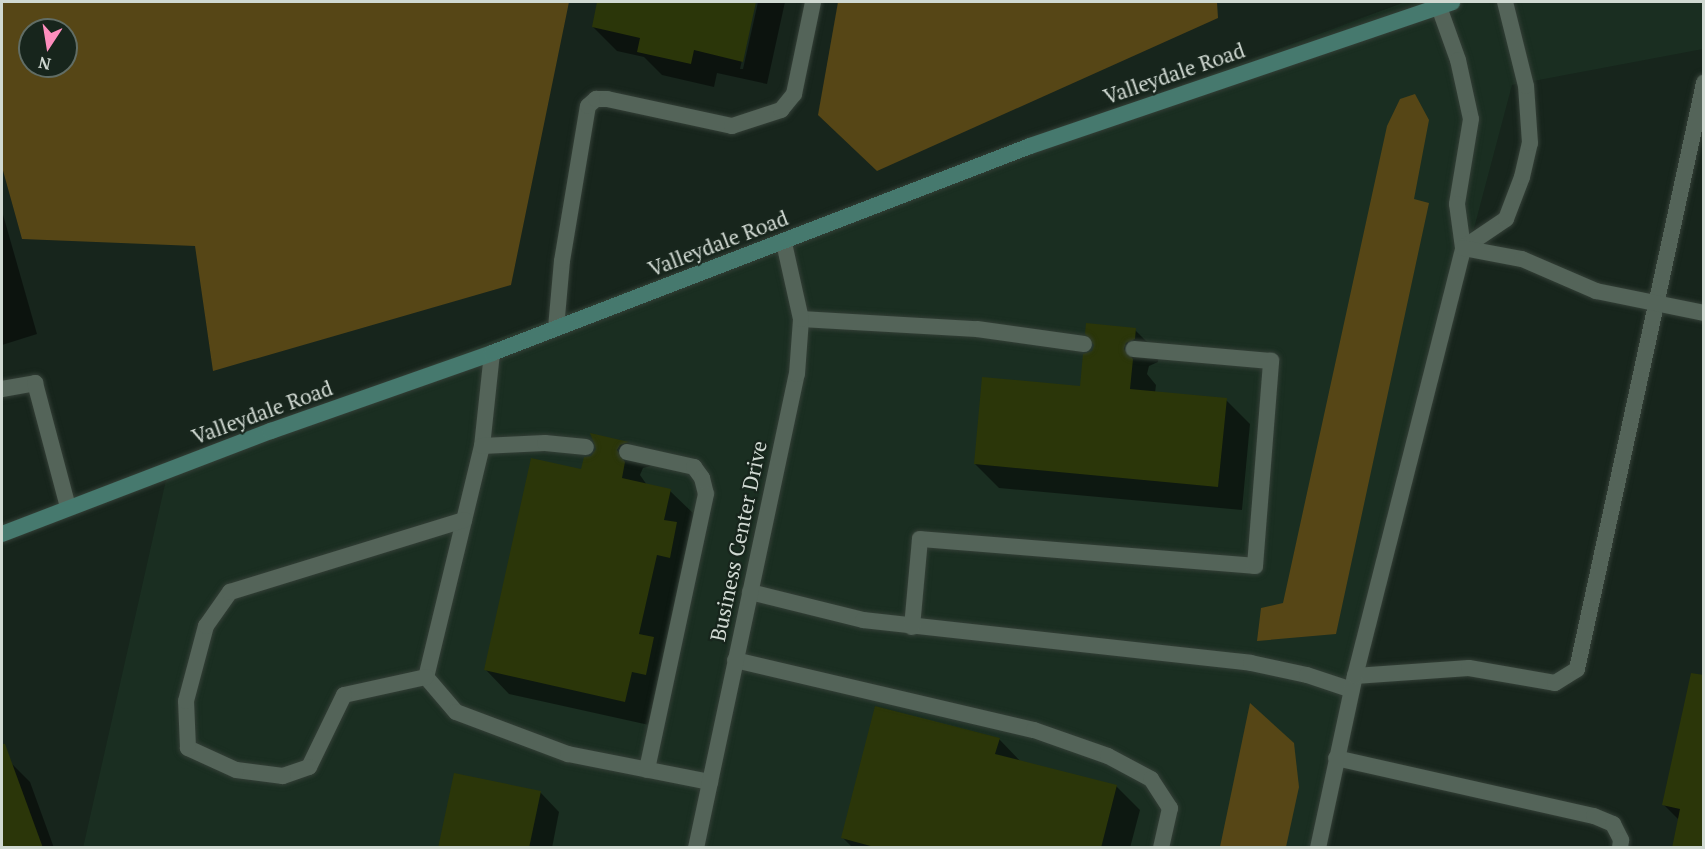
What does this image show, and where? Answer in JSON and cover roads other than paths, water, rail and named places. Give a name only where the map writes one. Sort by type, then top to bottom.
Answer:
[{"type":"main road","name":"Valleydale Road","points":[[2,534],[68,507],[492,353],[784,243],[1030,146],[1445,4]]},
{"type":"lane","points":[[556,328],[562,261],[588,106],[596,99],[607,99],[732,126],[781,110],[794,94],[813,2]]},
{"type":"lane","points":[[1463,248],[1506,219],[1522,177],[1530,143],[1526,86],[1505,2]]},
{"type":"lane","points":[[1318,848],[1353,683],[1463,248],[1456,204],[1471,119],[1445,4]]},
{"type":"lane","points":[[750,592],[804,608],[912,627],[1251,663],[1353,683],[1469,668],[1555,683],[1577,669],[1654,303],[1704,83]]},
{"type":"lane","name":"Business Center Drive","points":[[696,848],[796,374],[801,319],[784,243]]},
{"type":"lane","points":[[1463,248],[1522,259],[1596,291],[1704,313]]},
{"type":"lane","points":[[801,319],[977,329],[1084,344]]},
{"type":"lane","points":[[912,627],[920,539],[1256,566],[1271,361],[1134,349]]},
{"type":"lane","points":[[426,677],[482,446],[492,353]]},
{"type":"lane","points":[[2,388],[35,383],[68,507]]},
{"type":"lane","points":[[482,446],[545,443],[586,447]]},
{"type":"lane","points":[[627,452],[694,467],[702,478],[706,494],[647,770]]},
{"type":"lane","points":[[426,677],[344,695],[309,767],[283,776],[236,770],[188,748],[186,701],[206,626],[230,592],[464,520]]},
{"type":"lane","points":[[735,660],[1034,730],[1108,756],[1151,779],[1170,808],[1161,848]]},
{"type":"lane","points":[[426,677],[456,712],[568,754],[710,782]]},
{"type":"lane","points":[[1336,758],[1594,816],[1613,824],[1621,840],[1620,848]]}]
